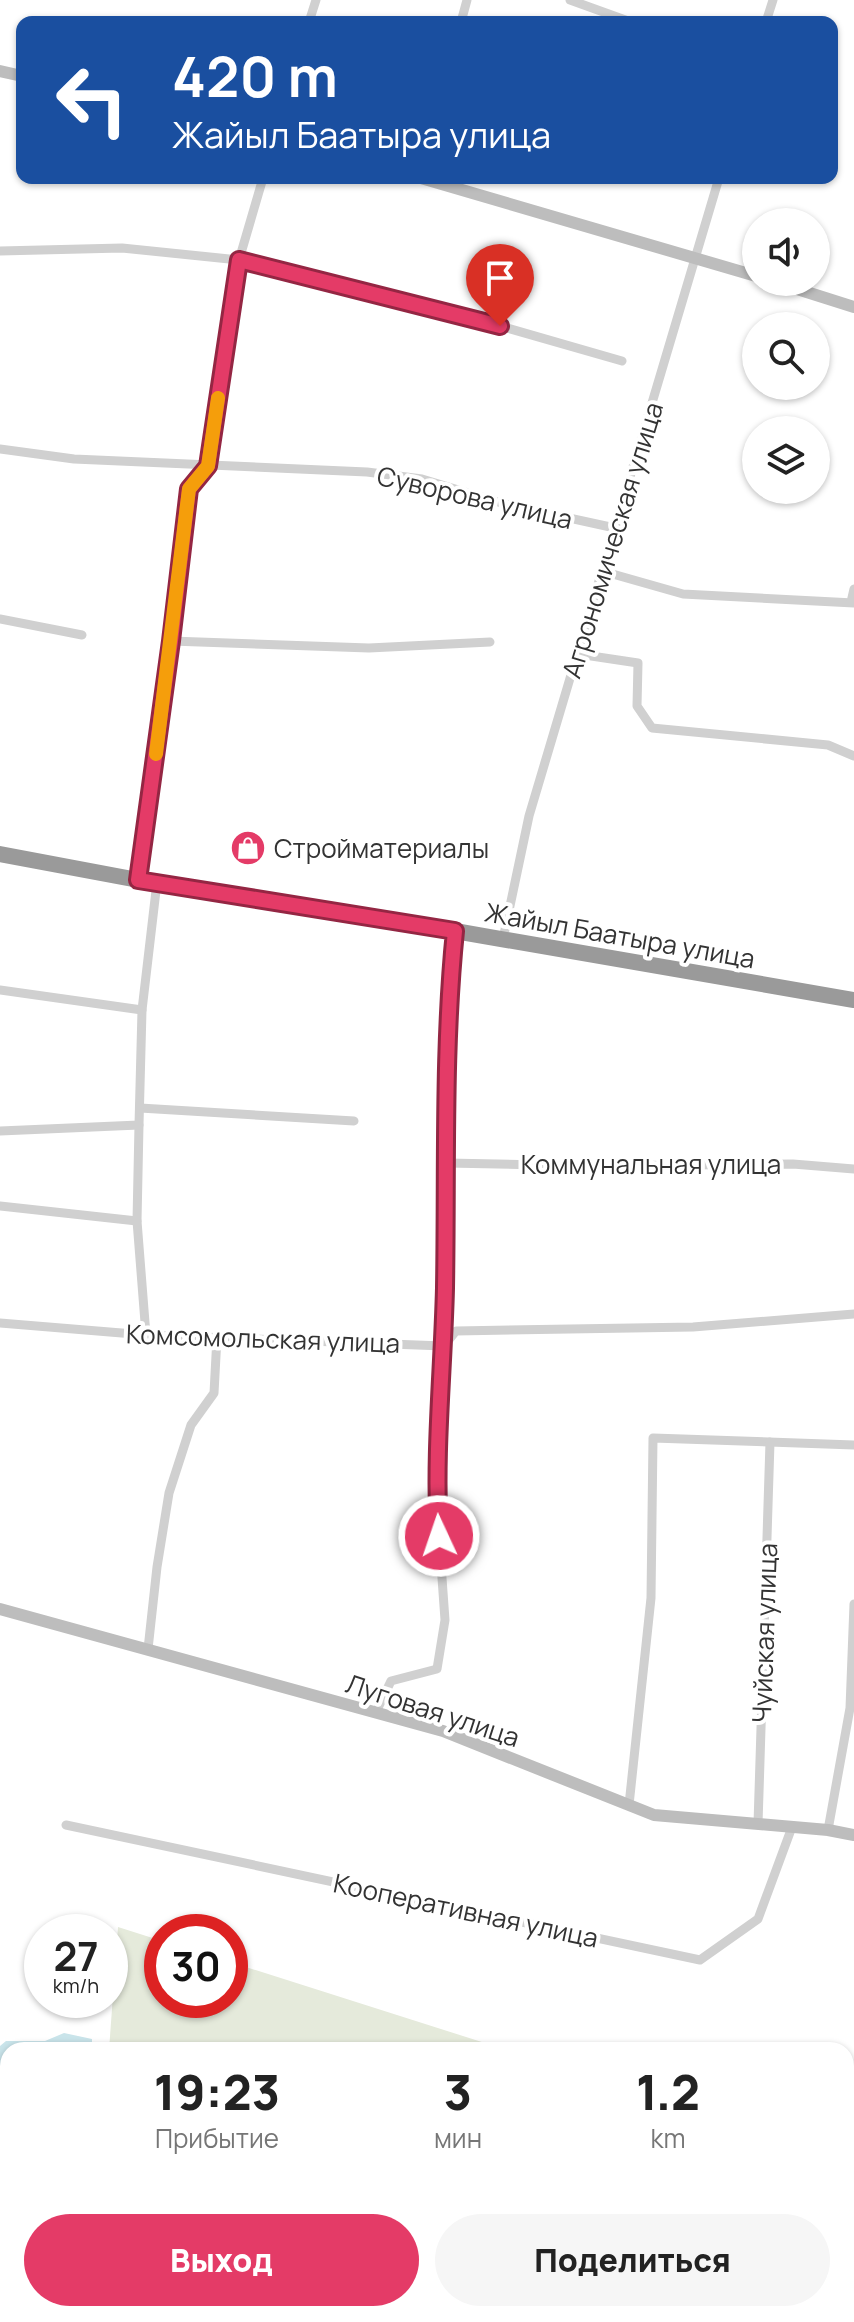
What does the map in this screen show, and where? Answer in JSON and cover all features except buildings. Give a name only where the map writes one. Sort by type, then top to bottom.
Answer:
[{"type":"highway","name":"Жайыл Баатыра улица","points":[[0,854],[854,1000]]},
{"type":"street","points":[[570,0],[614,16]]},
{"type":"street","points":[[138,880],[189,489],[208,466],[239,260],[261,184]]},
{"type":"street","points":[[442,184],[742,272]]},
{"type":"street","name":"Агрономическая улица","points":[[503,939],[529,816],[717,184]]},
{"type":"street","points":[[0,251],[122,248],[239,260],[500,326],[622,361]]},
{"type":"street","points":[[819,296],[854,307]]},
{"type":"street","name":"Суворова улица","points":[[0,449],[74,459],[367,472],[422,479],[505,504],[615,528]]},
{"type":"street","points":[[602,571],[683,594],[852,603],[854,589]]},
{"type":"street","points":[[0,619],[82,635]]},
{"type":"street","points":[[171,641],[369,648],[490,642]]},
{"type":"street","points":[[578,654],[638,663],[637,706],[652,728],[828,745],[854,756]]},
{"type":"street","points":[[146,1335],[137,1221],[139,1125],[142,1010],[157,882]]},
{"type":"street","points":[[376,1712],[391,1681],[437,1669],[445,1620],[437,1508],[437,1456],[444,1346],[449,992],[455,931]]},
{"type":"street","points":[[0,990],[142,1010]]},
{"type":"street","points":[[140,1108],[354,1121]]},
{"type":"street","points":[[0,1131],[139,1125]]},
{"type":"street","name":"Коммунальная улица","points":[[447,1163],[585,1166],[793,1164],[854,1169]]},
{"type":"street","points":[[0,1206],[137,1221]]},
{"type":"street","name":"Комсомольская улица","points":[[0,1323],[146,1335],[444,1346],[456,1331],[693,1327],[854,1314]]},
{"type":"street","points":[[148,1649],[169,1493],[191,1425],[214,1393],[217,1337]]},
{"type":"street","points":[[629,1805],[651,1598],[653,1438],[854,1445]]},
{"type":"street","name":"Чуйская улица","points":[[758,1824],[770,1442]]},
{"type":"street","points":[[828,1830],[850,1708],[854,1604]]},
{"type":"street","name":"Луговая улица","points":[[0,1609],[443,1731],[654,1815],[854,1835]]},
{"type":"street","name":"Кооперативная улица","points":[[66,1825],[700,1960],[758,1919],[792,1827]]},
{"type":"shaded area","points":[[128,1930],[144,1935],[144,2018],[248,2018],[248,1968],[482,2042],[110,2042],[111,2018],[128,2018]]},
{"type":"water","points":[[64,2033],[92,2039],[92,2042],[5,2042],[45,2041]]},
{"type":"slow traffic","points":[[156,754],[189,489],[208,466],[218,398]]},
{"type":"place","name":"Стройматериалы","points":[[248,848]]},
{"type":"route","points":[[439,1536],[437,1441],[444,1346],[449,992],[455,931],[138,880],[189,489],[208,466],[239,260],[500,326]]}]
